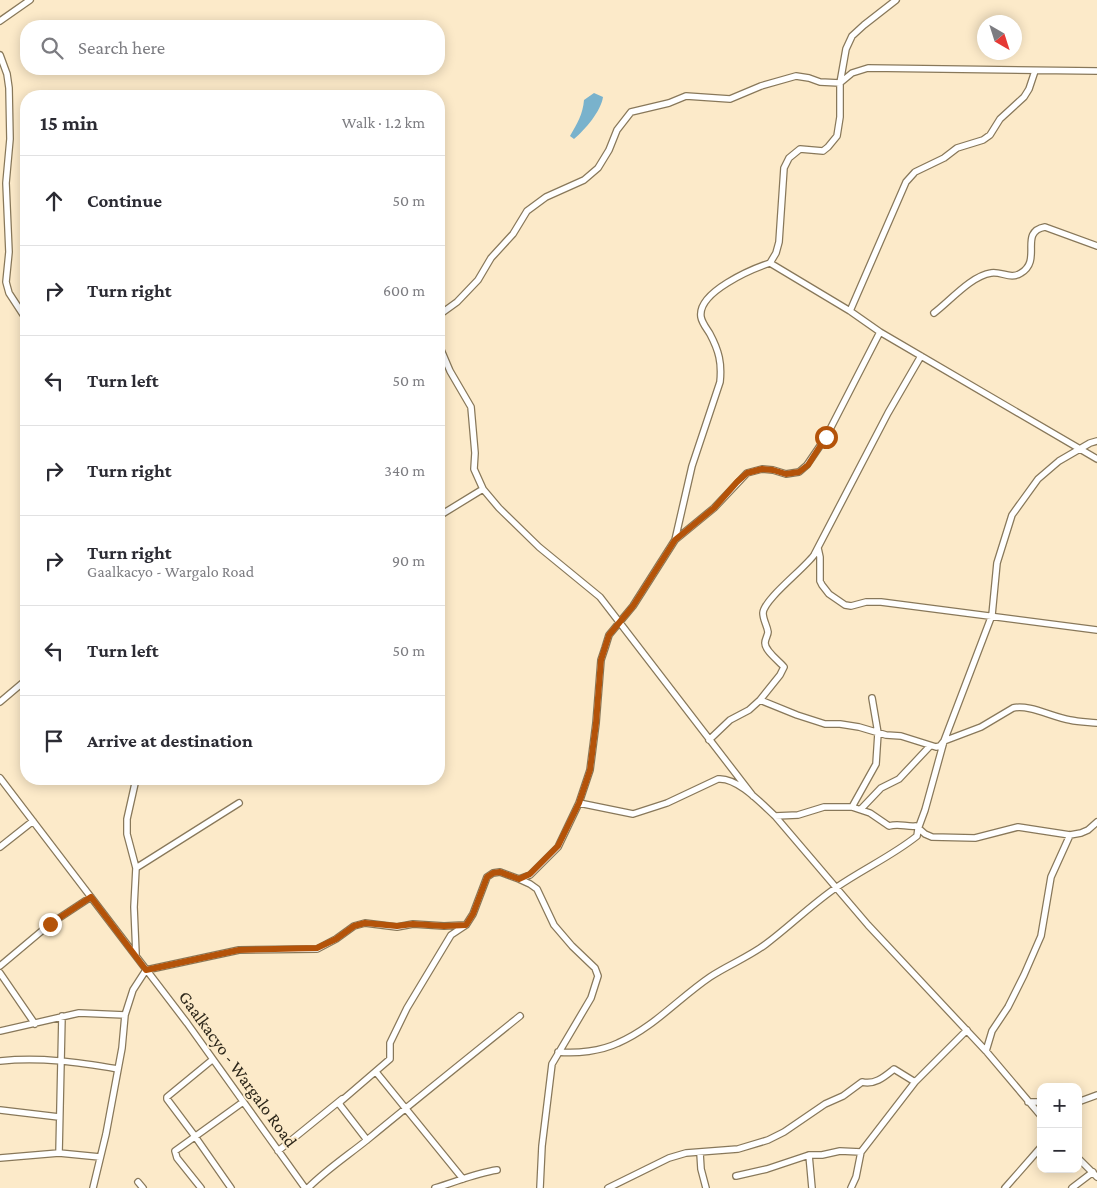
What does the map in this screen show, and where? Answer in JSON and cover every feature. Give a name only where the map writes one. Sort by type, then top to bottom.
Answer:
[{"type":"street","points":[[0,21],[30,0]]},
{"type":"street","points":[[675,540],[692,466],[712,410],[722,368],[716,346],[702,318],[704,306],[718,290],[735,278],[749,270],[770,263],[776,253],[779,242],[784,168],[789,158],[800,149],[823,151],[837,136],[839,129],[840,83],[846,49],[852,36],[896,0]]},
{"type":"street","points":[[0,55],[7,74],[10,139],[6,183],[9,252],[3,284],[20,310]]},
{"type":"street","points":[[445,311],[457,302],[478,280],[492,258],[513,234],[527,211],[546,197],[584,180],[598,168],[609,150],[617,130],[631,112],[668,103],[686,96],[730,100],[761,86],[796,76],[820,82],[840,83],[852,73],[868,68],[1097,71]]},
{"type":"street","points":[[850,311],[906,182],[915,172],[944,158],[958,148],[983,140],[990,135],[1000,119],[1024,97],[1035,71]]},
{"type":"street","points":[[934,313],[972,281],[983,275],[993,272],[1013,276],[1019,275],[1029,267],[1032,261],[1031,242],[1033,233],[1037,229],[1045,227],[1097,246]]},
{"type":"street","points":[[770,263],[850,311],[880,332],[1097,459]]},
{"type":"street","points":[[519,879],[530,874],[558,846],[579,803],[590,770],[601,660],[609,635],[633,606],[675,540],[714,508],[747,473],[762,469],[786,474],[799,472],[808,465],[826,437],[880,332]]},
{"type":"street","points":[[709,740],[730,720],[749,710],[760,700],[780,675],[784,667],[766,647],[765,642],[768,633],[763,616],[764,608],[808,564],[818,548],[888,413],[921,356]]},
{"type":"street","points":[[445,359],[471,407],[474,469],[483,489],[539,548],[600,597],[753,796]]},
{"type":"street","points":[[558,1052],[591,1050],[617,1044],[669,1010],[711,976],[766,944],[836,888],[917,836],[944,741],[992,615],[997,563],[1012,515],[1038,479],[1059,461],[1097,441]]},
{"type":"street","points":[[445,512],[483,489]]},
{"type":"street","points":[[818,548],[822,585],[829,594],[845,605],[852,606],[866,602],[881,602],[1097,630]]},
{"type":"street","points":[[0,702],[20,685]]},
{"type":"street","points":[[852,807],[876,764],[878,733],[872,698]]},
{"type":"street","points":[[760,700],[797,716],[825,724],[840,724],[890,736],[901,736],[930,746],[940,746],[944,741],[981,727],[1013,708],[1019,707],[1030,708],[1070,720],[1097,723]]},
{"type":"street","points":[[861,809],[881,788],[899,780],[930,746]]},
{"type":"street","name":"Gaalkacyo - Wargalo Road","points":[[0,778],[187,1023],[306,1188]]},
{"type":"street","points":[[579,803],[633,814],[667,803],[718,779],[723,778],[732,781],[753,796],[775,816],[868,925],[967,1030],[1037,1112]]},
{"type":"street","points":[[135,785],[127,819],[127,834],[136,868],[134,906],[136,956]]},
{"type":"street","points":[[136,868],[239,803]]},
{"type":"street","points":[[775,816],[798,815],[824,808],[852,807],[870,813],[889,826],[897,824],[916,826],[932,837],[975,838],[1018,827],[1070,835],[1080,834],[1097,822]]},
{"type":"street","points":[[0,847],[33,821]]},
{"type":"street","points":[[986,1051],[992,1031],[1016,991],[1041,936],[1051,877],[1070,835]]},
{"type":"street","points":[[278,1151],[390,1059],[389,1046],[391,1039],[442,948],[451,935],[466,925],[473,914],[487,877],[493,873],[500,872],[530,884],[537,889],[554,925],[595,968],[598,976],[591,998],[552,1064],[542,1146],[540,1188]]},
{"type":"street","points":[[0,966],[50,924],[91,897]]},
{"type":"street","points":[[93,1188],[122,1048],[125,1015],[133,990],[146,970],[239,950],[317,948],[336,939],[354,926],[365,923],[397,926],[413,924],[466,925]]},
{"type":"street","points":[[0,973],[35,1024]]},
{"type":"street","points":[[0,1032],[80,1013],[125,1015]]},
{"type":"street","points":[[59,1153],[62,1016]]},
{"type":"street","points":[[306,1188],[520,1016]]},
{"type":"street","points":[[851,1188],[856,1177],[861,1152],[915,1082],[967,1030]]},
{"type":"street","points":[[0,1061],[22,1059],[71,1061],[118,1069]]},
{"type":"street","points":[[212,1060],[166,1099],[231,1188]]},
{"type":"street","points":[[608,1188],[669,1158],[686,1153],[738,1149],[768,1140],[784,1132],[825,1104],[843,1096],[862,1082],[868,1083],[880,1080],[894,1069],[915,1082]]},
{"type":"street","points":[[376,1072],[463,1180]]},
{"type":"street","points":[[1082,1101],[1097,1095]]},
{"type":"street","points":[[343,1098],[340,1105],[367,1140]]},
{"type":"street","points":[[201,1188],[177,1158],[175,1151],[194,1135],[243,1102]]},
{"type":"street","points":[[1028,1102],[1037,1102]]},
{"type":"street","points":[[0,1110],[59,1117]]},
{"type":"street","points":[[736,1176],[767,1169],[809,1155],[822,1155],[840,1150],[861,1152]]},
{"type":"street","points":[[1004,1188],[1037,1151]]},
{"type":"street","points":[[0,1158],[59,1153],[100,1157]]},
{"type":"street","points":[[700,1153],[701,1169],[706,1188]]},
{"type":"street","points":[[809,1155],[812,1188]]},
{"type":"street","points":[[1072,1188],[1095,1175],[1082,1162]]},
{"type":"street","points":[[435,1188],[463,1180],[477,1173],[497,1170]]},
{"type":"street","points":[[138,1182],[143,1188]]},
{"type":"water","points":[[594,93],[603,97],[602,102],[596,114],[574,139],[570,136],[581,114],[584,100]]},
{"type":"route","points":[[50,924],[91,897],[146,970],[239,950],[317,948],[326,945],[354,926],[365,923],[397,926],[413,924],[466,925],[473,914],[487,877],[493,873],[500,872],[519,879],[530,874],[558,846],[579,803],[590,770],[601,660],[609,635],[633,606],[675,540],[714,508],[747,473],[762,469],[786,474],[799,472],[808,465],[826,437]]}]
